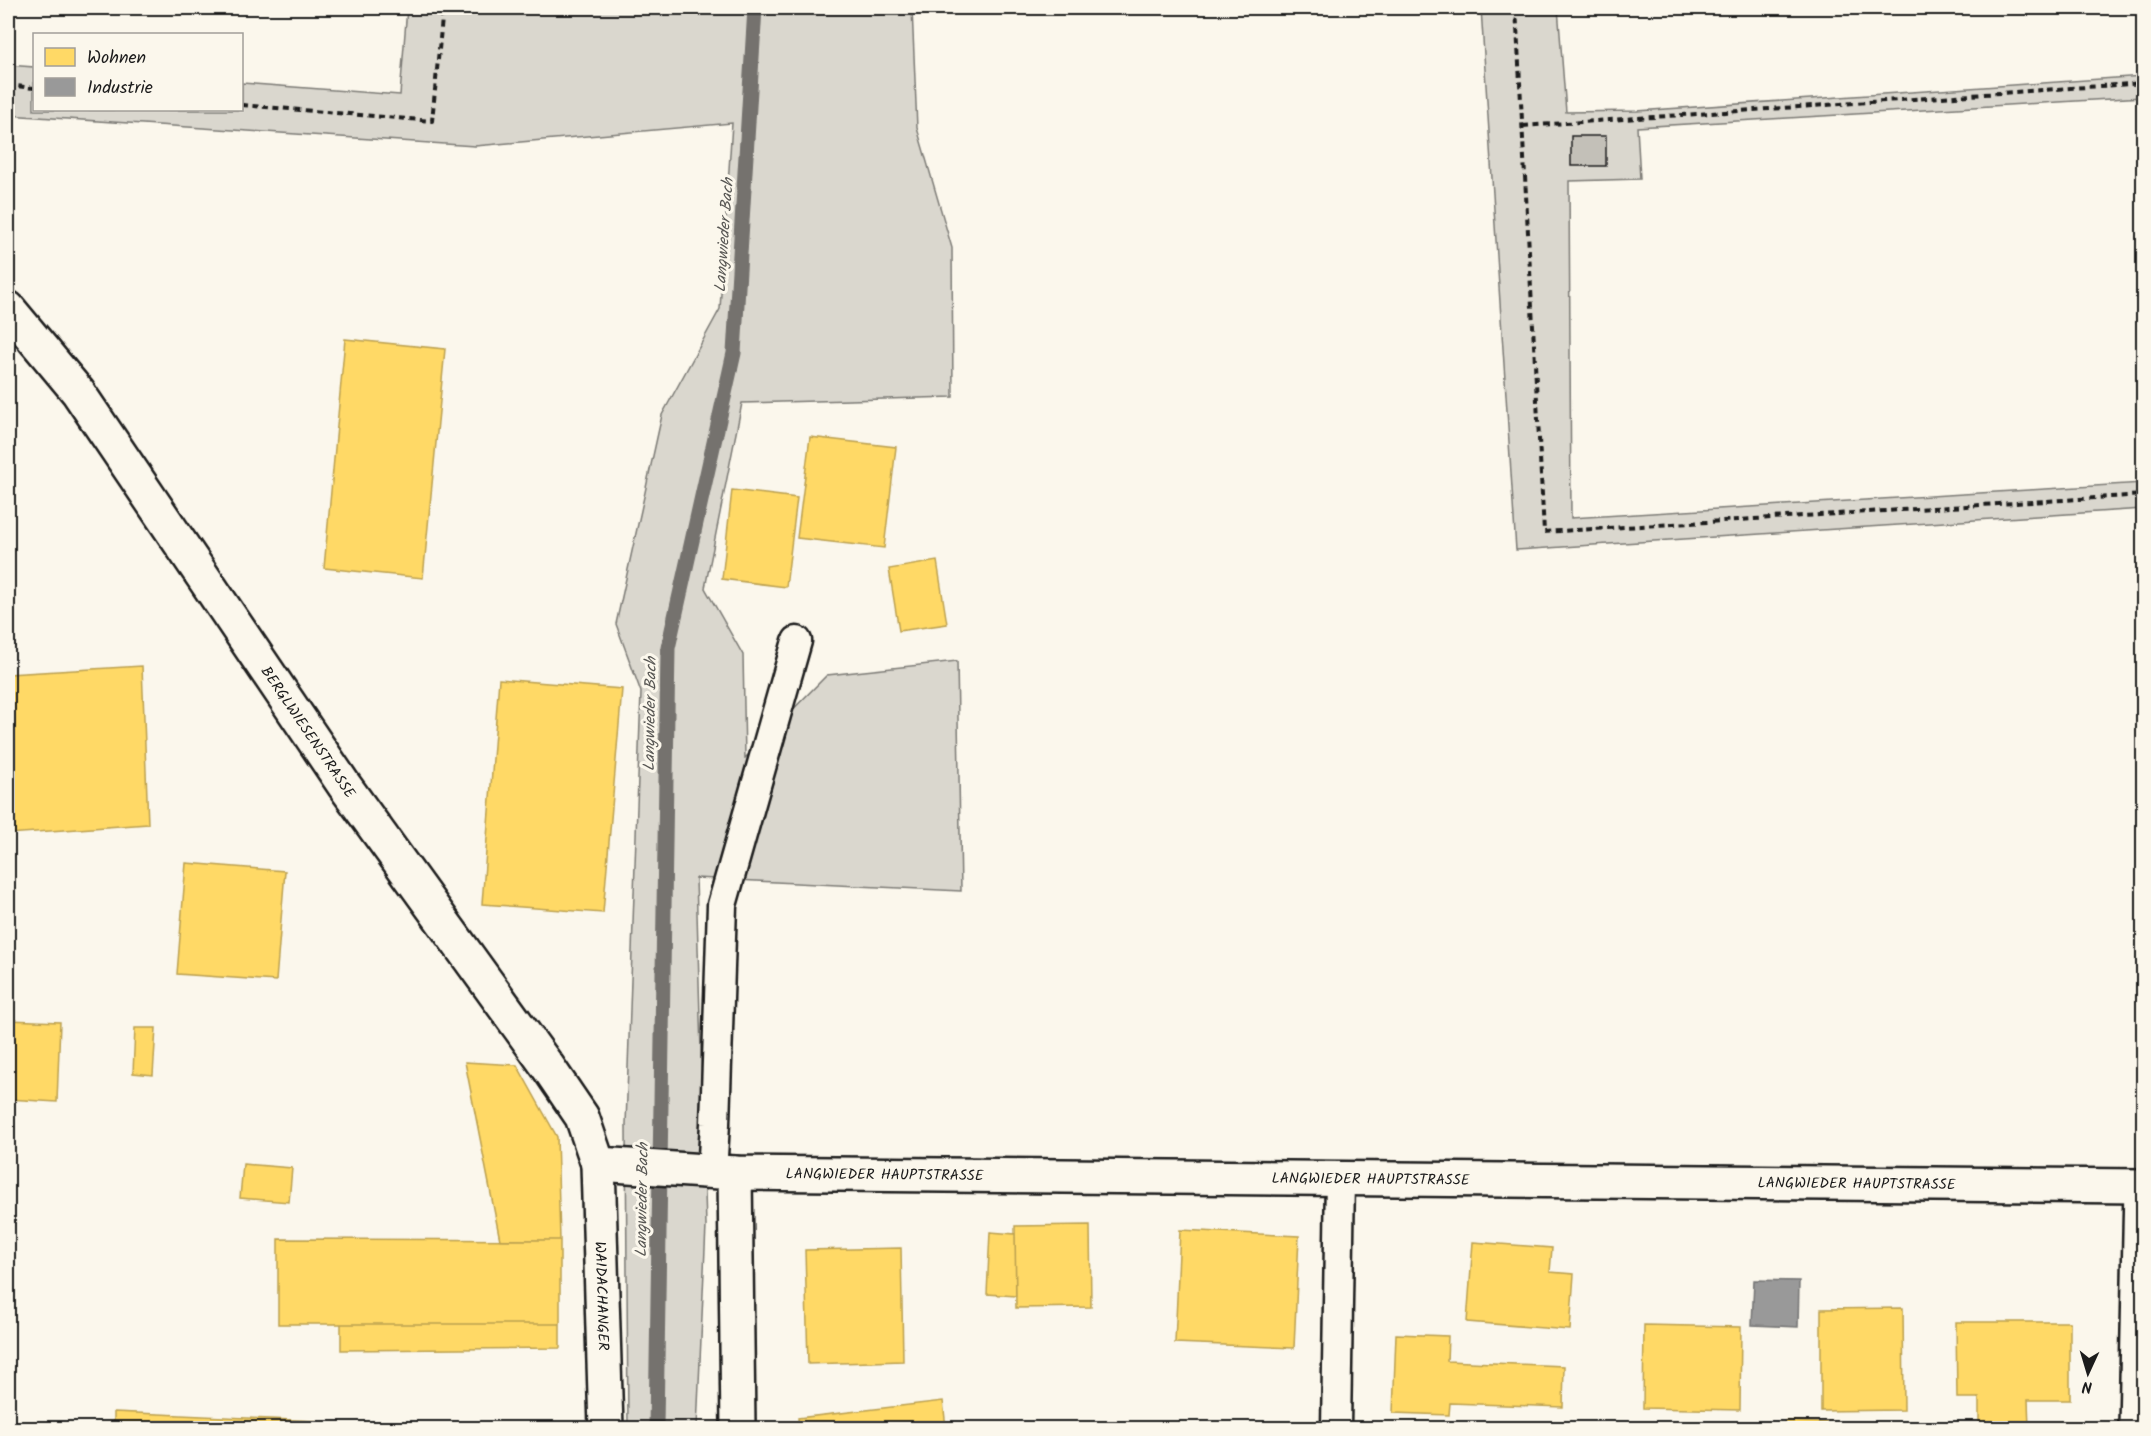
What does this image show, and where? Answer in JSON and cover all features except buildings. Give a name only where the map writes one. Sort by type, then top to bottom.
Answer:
[{"type":"street","name":"BERGLWIESENSTRASSE","points":[[8,308],[78,392],[344,785],[548,1066],[582,1116],[610,1165]]},
{"type":"street","name":"LANGWIEDER HAUPTSTRASSE","points":[[610,1165],[723,1172],[2142,1186]]},
{"type":"street","name":"WAIDACHANGER","points":[[606,1428],[610,1165]]},
{"type":"street","points":[[723,1172],[738,1428]]},
{"type":"street","points":[[2136,1428],[2142,1186]]},
{"type":"lane","points":[[723,1172],[715,1124],[722,905],[797,641]]},
{"type":"lane","points":[[1336,1428],[1340,1178]]},
{"type":"path","points":[[243,105],[432,121],[443,8]]},
{"type":"path","points":[[1516,8],[1545,532],[2144,495]]},
{"type":"path","points":[[1522,126],[2144,83]]},
{"type":"path","points":[[8,85],[33,87]]},
{"type":"shaded area","points":[[407,8],[912,8],[917,128],[952,248],[953,397],[742,403],[705,588],[743,655],[745,758],[827,675],[957,661],[961,891],[696,878],[706,1226],[697,1428],[628,1428],[626,1125],[641,692],[616,624],[662,415],[720,309],[732,123],[475,146],[8,115],[8,65],[33,67],[33,111],[243,111],[243,83],[400,95]]},
{"type":"shaded area","points":[[1481,8],[1558,8],[1566,112],[1637,111],[2143,76],[2143,97],[1637,127],[1640,179],[1569,181],[1571,518],[2143,483],[2143,509],[1516,550]]},
{"type":"waterway","name":"Langwieder Bach","points":[[656,1428],[668,648],[734,353],[755,8]]}]
